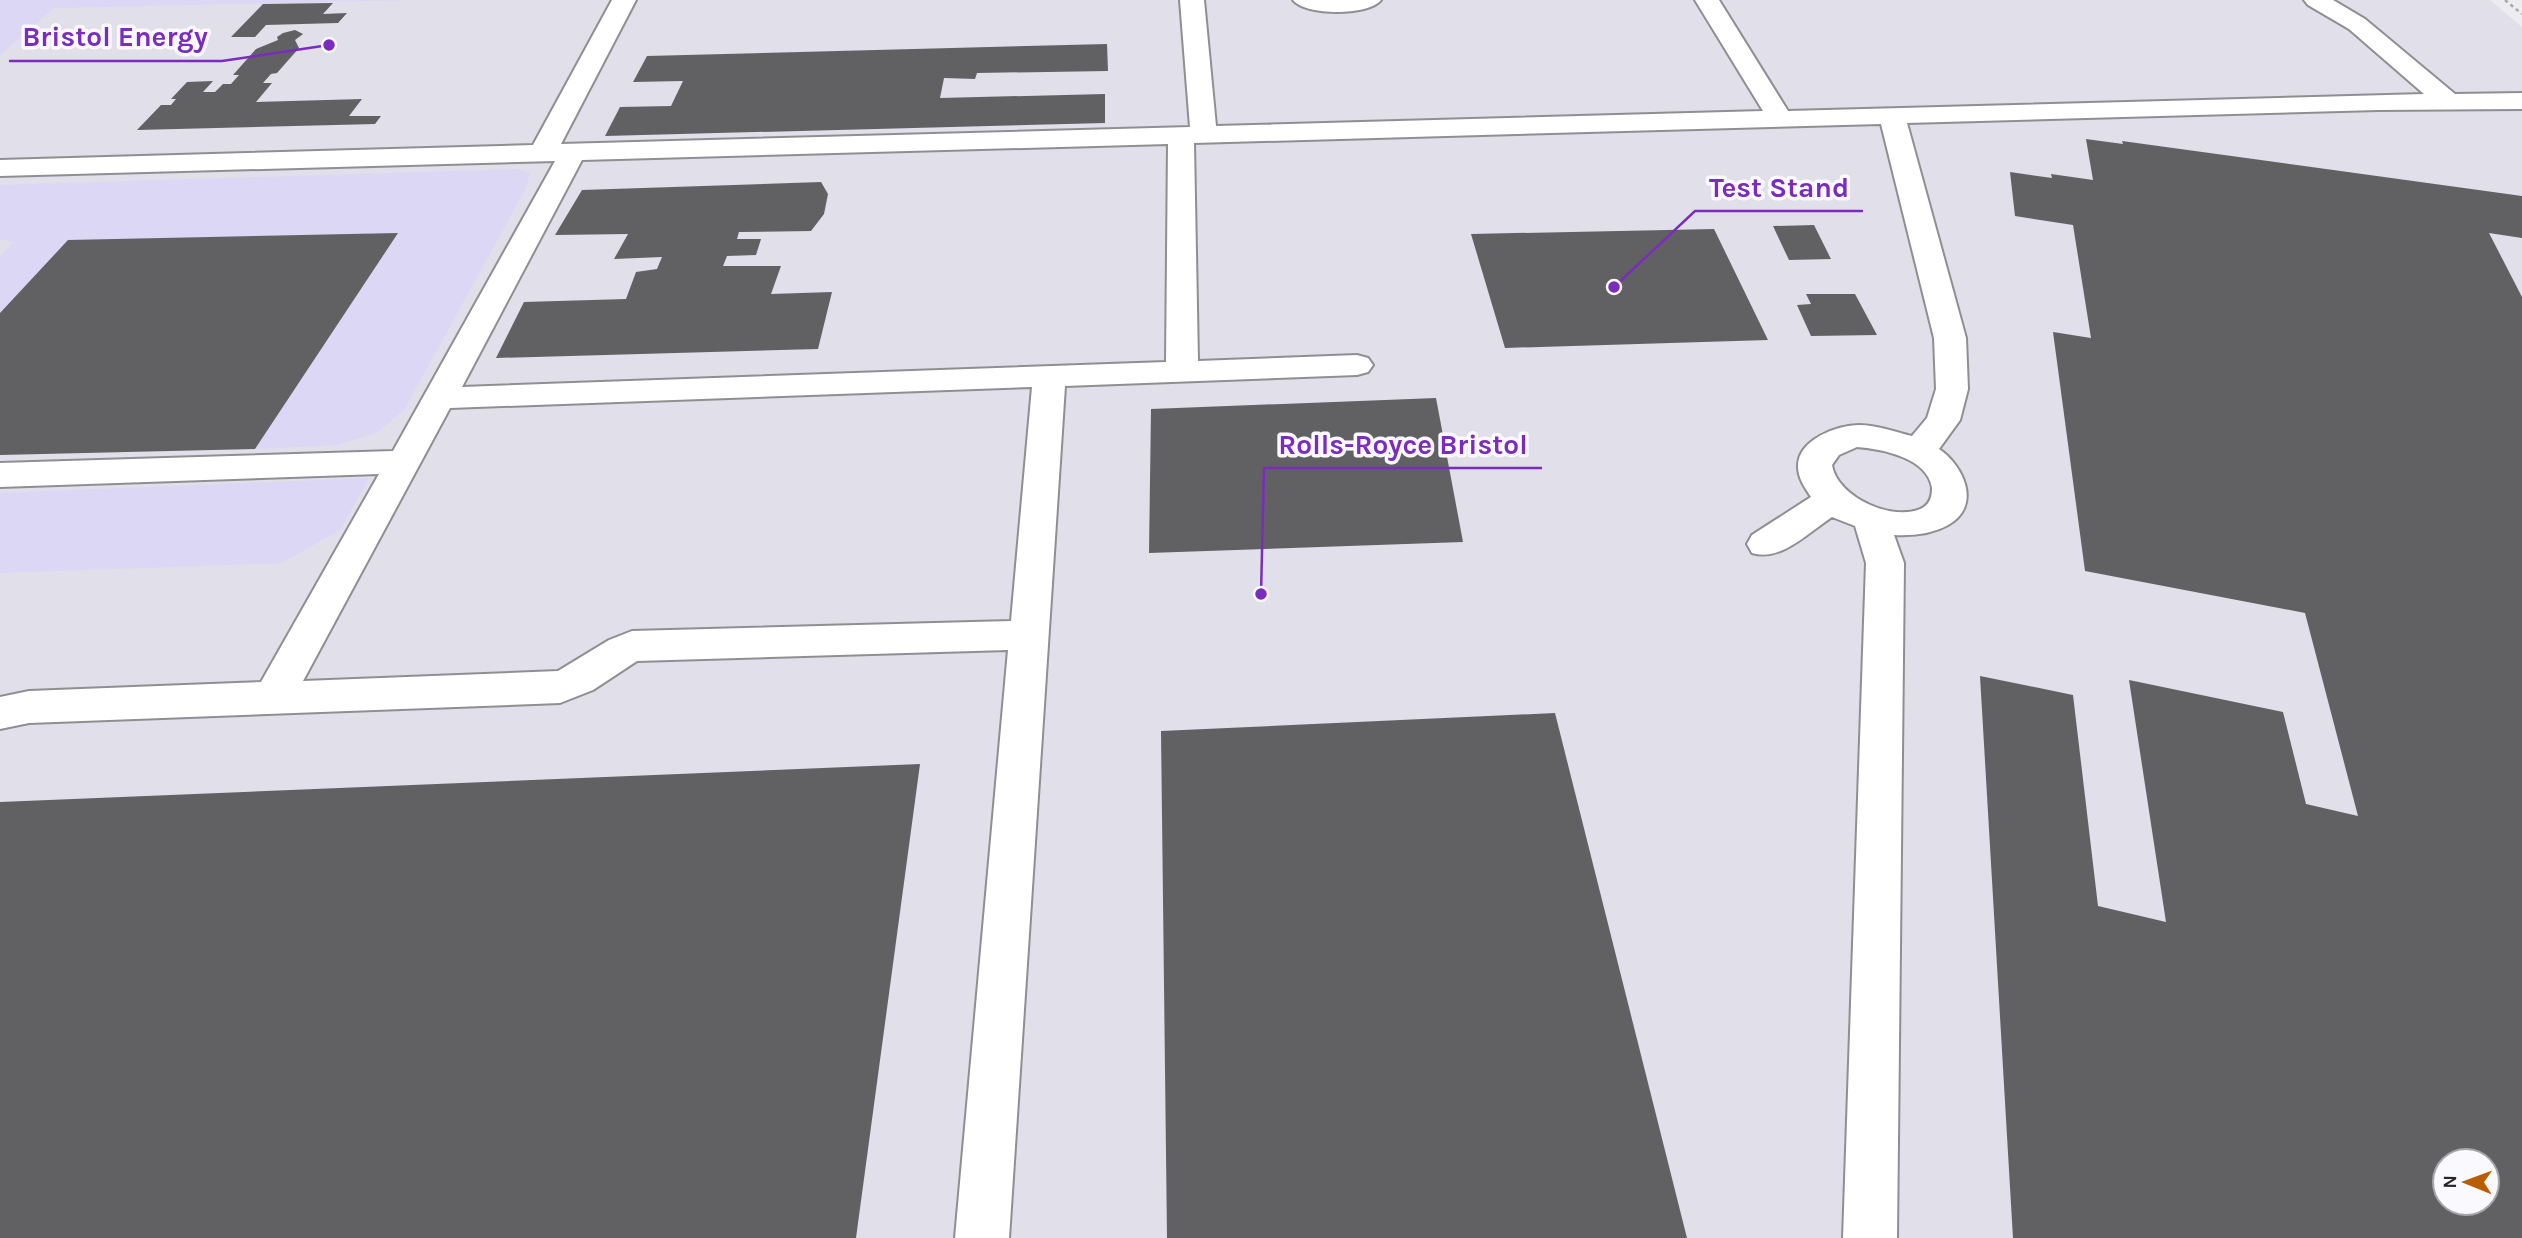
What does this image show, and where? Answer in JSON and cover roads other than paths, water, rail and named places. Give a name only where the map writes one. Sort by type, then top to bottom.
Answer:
[{"type":"lane","points":[[273,698],[439,398],[557,154],[624,0]]},
{"type":"lane","points":[[1182,371],[1192,137],[1192,0]]},
{"type":"lane","points":[[1305,0],[1323,6],[1353,5],[1369,0]]},
{"type":"lane","points":[[1707,0],[1781,120]]},
{"type":"lane","points":[[2316,0],[2357,24],[2449,102]]},
{"type":"lane","points":[[0,168],[2522,102]]},
{"type":"lane","points":[[1892,117],[1950,338],[1952,389],[1942,420],[1919,451]]},
{"type":"lane","points":[[439,398],[1357,365]]},
{"type":"lane","points":[[982,1238],[1049,375]]},
{"type":"lane","points":[[1857,436],[1888,440],[1919,451],[1935,464],[1946,478],[1950,493],[1945,506],[1934,517],[1917,523],[1894,524],[1871,519],[1850,511],[1833,499],[1821,486],[1815,471],[1817,458],[1825,447],[1857,436]]},
{"type":"lane","points":[[0,475],[403,462]]},
{"type":"lane","points":[[1765,544],[1833,499]]},
{"type":"lane","points":[[1870,1238],[1885,563],[1871,519]]},
{"type":"lane","points":[[0,713],[29,707],[560,687],[576,683],[612,656],[632,646],[1029,635]]},
{"type":"place","name":"Bristol Energy","points":[[329,45]]},
{"type":"place","name":"Test Stand","points":[[1614,287]]},
{"type":"place","name":"Rolls-Royce Bristol","points":[[1261,594]]}]
